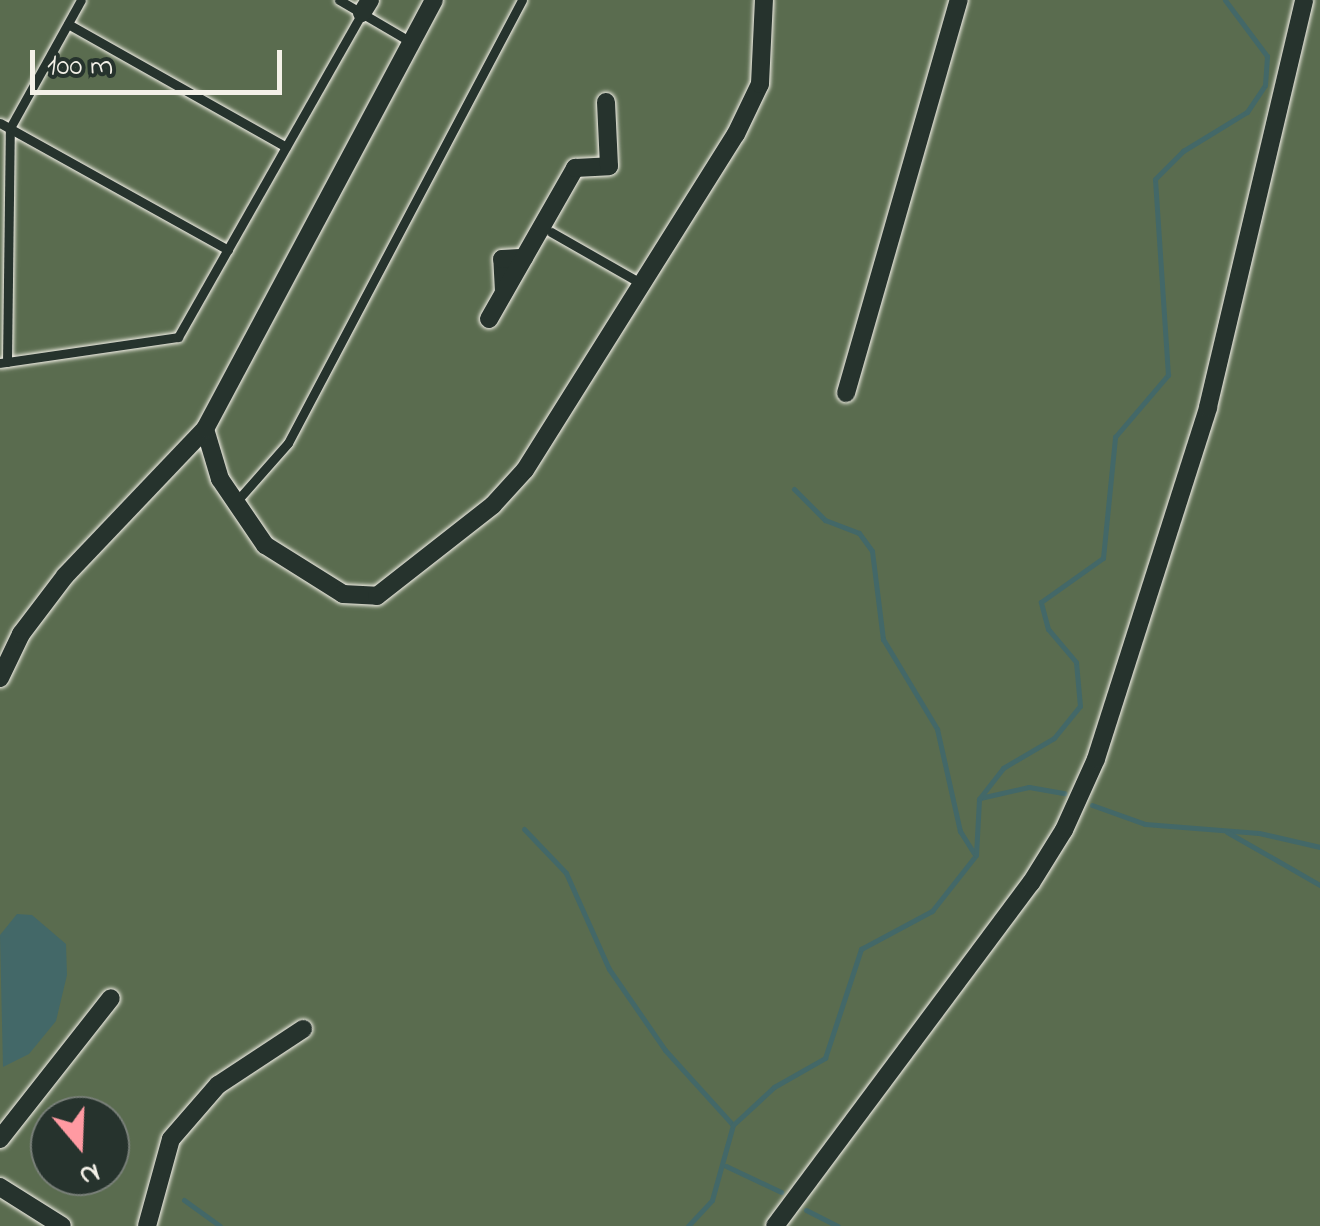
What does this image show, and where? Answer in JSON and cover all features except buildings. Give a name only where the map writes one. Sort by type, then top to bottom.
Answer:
[{"type":"street","points":[[0,678],[22,634],[65,576],[204,429],[434,0]]},
{"type":"street","points":[[204,429],[235,503],[265,546],[310,578],[358,599],[377,596],[492,505],[525,470],[642,284],[760,84],[764,0]]},
{"type":"street","points":[[846,393],[959,0]]},
{"type":"street","points":[[775,1226],[1032,882],[1064,830],[1096,759],[1208,407],[1304,0]]},
{"type":"street","points":[[489,319],[575,168],[609,166],[606,102]]},
{"type":"street","points":[[0,640],[22,634]]},
{"type":"street","points":[[0,1140],[110,998]]},
{"type":"street","points":[[147,1226],[171,1139],[218,1085],[303,1030]]},
{"type":"street","points":[[0,1187],[62,1226]]},
{"type":"lane","points":[[81,0],[5,125],[4,362],[178,337],[366,7]]},
{"type":"lane","points":[[339,0],[366,7],[411,42]]},
{"type":"lane","points":[[235,503],[288,443],[522,0]]},
{"type":"lane","points":[[68,24],[286,147]]},
{"type":"lane","points":[[5,125],[228,250]]},
{"type":"lane","points":[[552,232],[642,284]]},
{"type":"green space","points":[[0,0],[1320,0],[1320,1226],[0,1226]]},
{"type":"water","points":[[17,914],[32,915],[66,944],[67,975],[56,1021],[29,1054],[3,1067],[0,935]]},
{"type":"waterway","points":[[688,1226],[712,1200],[733,1125],[774,1087],[825,1058],[861,949],[932,911],[976,855],[979,799],[1003,768],[1054,738],[1080,706],[1076,662],[1048,629],[1041,602],[1103,558],[1115,437],[1168,375],[1155,179],[1183,151],[1247,112],[1265,85],[1267,56],[1225,0]]},
{"type":"waterway","points":[[794,489],[825,520],[859,533],[872,551],[883,639],[937,729],[960,831],[974,853]]},
{"type":"waterway","points":[[980,798],[1029,787],[1064,793]]},
{"type":"waterway","points":[[1092,805],[1145,824],[1259,833],[1320,847]]},
{"type":"waterway","points":[[524,829],[566,873],[609,969],[665,1050],[733,1125]]},
{"type":"waterway","points":[[1227,832],[1320,885]]},
{"type":"waterway","points":[[726,1166],[781,1192]]},
{"type":"waterway","points":[[184,1200],[220,1226]]},
{"type":"waterway","points":[[806,1210],[838,1226]]}]
